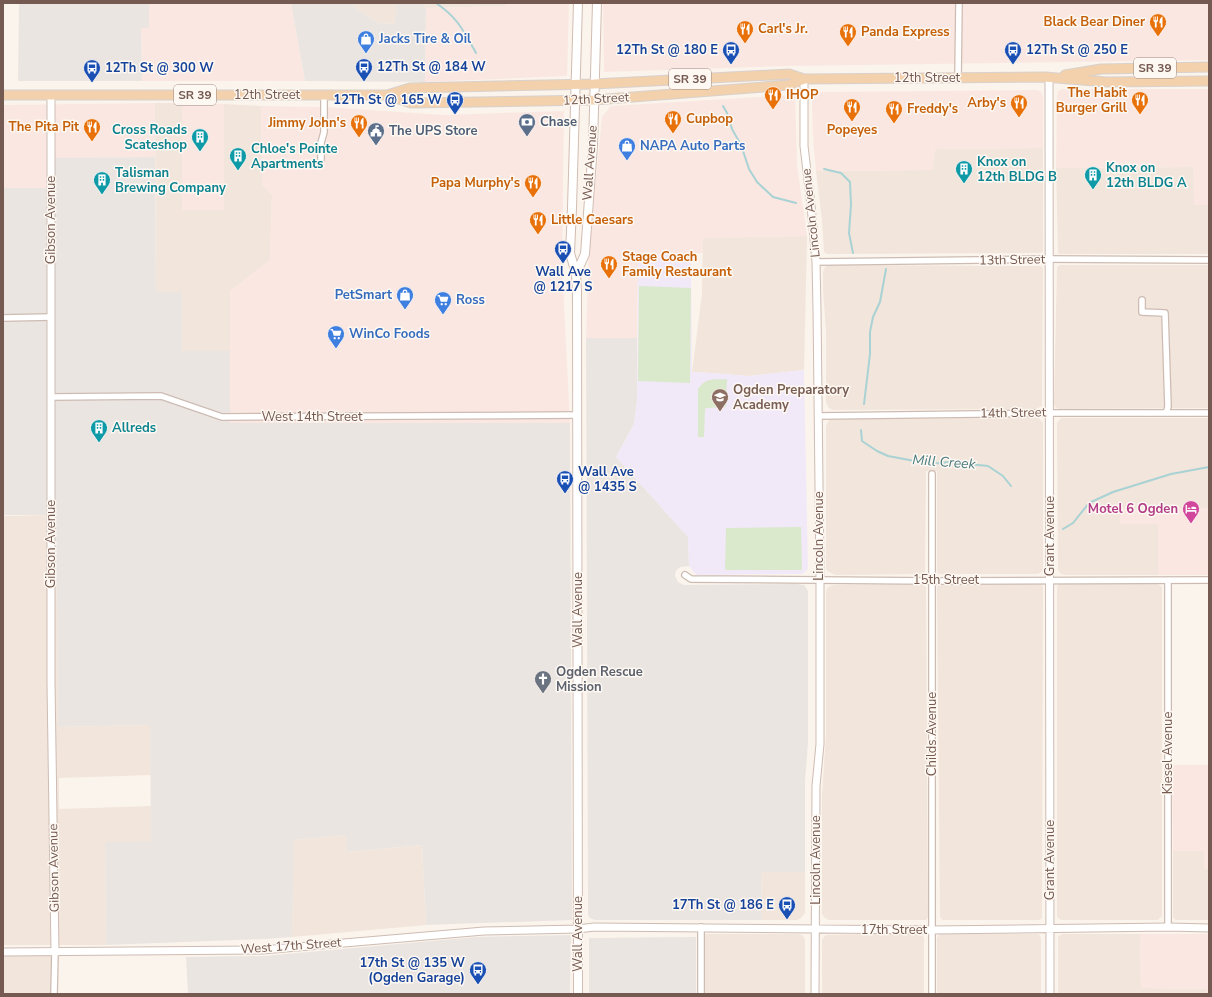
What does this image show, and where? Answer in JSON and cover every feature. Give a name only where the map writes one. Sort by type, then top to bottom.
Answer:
[{"type":"main road","name":"Wall Avenue","points":[[578,3],[570,253],[576,274],[578,292],[578,994]]},
{"type":"main road","name":"Wall Avenue","points":[[576,274],[585,254],[593,145],[597,3]]},
{"type":"main road","name":"12th Street","points":[[1049,78],[1101,69],[1209,68]]},
{"type":"main road","name":"12th Street","points":[[3,95],[387,95],[410,88],[594,84],[789,74],[804,79],[1049,78],[1106,82],[1209,81]]},
{"type":"main road","name":"12th Street","points":[[387,95],[411,103],[594,100],[789,85],[804,79]]},
{"type":"street","points":[[958,78],[959,3]]},
{"type":"street","name":"Grant Avenue","points":[[1049,78],[1050,994]]},
{"type":"street","name":"Lincoln Avenue","points":[[804,79],[804,146],[816,262],[818,416],[820,744],[816,786],[815,994]]},
{"type":"street","name":"Gibson Avenue","points":[[51,95],[51,683],[55,952],[54,994]]},
{"type":"street","points":[[321,159],[321,143],[324,132],[324,95]]},
{"type":"street","name":"13th Street","points":[[816,262],[1050,259],[1209,260]]},
{"type":"street","points":[[1142,300],[1142,312],[1165,312],[1168,407],[1166,413]]},
{"type":"street","points":[[3,318],[51,317]]},
{"type":"street","name":"West 14th Street","points":[[51,396],[161,396],[222,417],[577,415]]},
{"type":"street","name":"14th Street","points":[[818,416],[1049,413],[1209,413]]},
{"type":"street","name":"Childs Avenue","points":[[932,474],[932,994]]},
{"type":"street","name":"15th Street","points":[[686,575],[691,579],[932,581],[1209,580]]},
{"type":"street","name":"Kiesel Avenue","points":[[1168,580],[1168,927]]},
{"type":"street","name":"17th Street","points":[[578,929],[594,927],[933,930],[1168,927],[1209,928]]},
{"type":"street","points":[[701,928],[701,994]]},
{"type":"street","name":"West 17th Street","points":[[3,952],[262,950],[484,931],[578,929]]},
{"type":"shaded area","points":[[19,3],[149,3],[149,28],[141,28],[142,81],[18,81]]},
{"type":"shaded area","points":[[149,3],[291,3],[305,81],[142,81],[141,28],[149,28]]},
{"type":"shaded area","points":[[291,3],[349,3],[378,23],[395,24],[396,3],[423,3],[426,8],[425,82],[305,81]]},
{"type":"shaded area","points":[[349,3],[396,3],[396,24],[378,23]]},
{"type":"shaded area","points":[[423,3],[507,3],[505,6],[426,8]]},
{"type":"shaded area","points":[[507,3],[569,3],[567,76],[425,82],[426,8],[505,6]]},
{"type":"shaded area","points":[[603,3],[1209,3],[1209,60],[788,66],[604,72]]},
{"type":"shaded area","points":[[1062,89],[1209,89],[1209,254],[1208,205],[1194,205],[1193,167],[1056,168],[1057,97],[1058,91]]},
{"type":"shaded area","points":[[1037,90],[1041,92],[1043,97],[1043,148],[935,149],[933,170],[816,171],[812,101],[815,95],[820,92]]},
{"type":"shaded area","points":[[795,95],[797,165],[807,236],[703,238],[703,253],[638,255],[637,338],[586,338],[589,246],[602,117],[611,106]]},
{"type":"shaded area","name":"Chloe's Pointe Apartments","points":[[155,103],[182,103],[182,210],[224,210],[224,104],[261,106],[262,184],[272,195],[270,260],[230,291],[230,351],[182,351],[181,292],[156,293]]},
{"type":"shaded area","points":[[155,103],[155,157],[50,158],[49,188],[3,188],[3,105]]},
{"type":"shaded area","points":[[182,103],[224,104],[224,210],[182,210]]},
{"type":"shaded area","points":[[261,106],[324,107],[444,115],[564,111],[562,267],[570,423],[230,423],[230,291],[270,260],[272,195],[262,184]]},
{"type":"shaded area","points":[[1043,148],[1043,251],[1041,253],[827,254],[824,252],[816,171],[932,170],[935,149]]},
{"type":"shaded area","points":[[155,157],[156,292],[182,292],[182,351],[230,351],[230,423],[570,423],[572,920],[426,925],[422,845],[347,852],[346,835],[294,840],[292,937],[106,945],[105,842],[151,841],[150,725],[58,727],[56,515],[3,515],[3,188],[49,188],[49,158]]},
{"type":"shaded area","points":[[1194,167],[1194,205],[1208,205],[1209,254],[1058,253],[1056,168]]},
{"type":"shaded area","points":[[807,236],[804,370],[749,376],[692,372],[702,294],[703,238]]},
{"type":"shaded area","name":"Ogden Preparatory Academy","points":[[691,253],[692,372],[749,376],[804,370],[808,569],[802,574],[696,575],[689,566],[688,537],[616,457],[634,424],[637,401],[638,255]]},
{"type":"shaded area","points":[[829,265],[1041,266],[1043,268],[1042,406],[1036,409],[832,410],[826,402],[826,332],[823,290],[823,272],[825,267]]},
{"type":"shaded area","points":[[1060,265],[1209,265],[1209,408],[1059,409],[1055,407],[1057,267]]},
{"type":"shaded area","points":[[586,338],[637,338],[637,401],[634,424],[616,457],[688,537],[689,566],[680,567],[676,571],[675,576],[678,582],[684,585],[797,584],[804,585],[808,591],[808,742],[805,782],[805,872],[761,872],[762,920],[595,920],[590,918],[588,915]]},
{"type":"shaded area","points":[[1037,418],[1043,423],[1043,570],[1040,573],[938,574],[937,471],[926,471],[925,573],[835,575],[827,571],[826,426],[829,420]]},
{"type":"shaded area","points":[[1061,418],[1209,418],[1209,508],[1120,508],[1120,524],[1158,524],[1158,575],[1064,575],[1058,570],[1057,423]]},
{"type":"shaded area","points":[[1120,508],[1209,508],[1209,575],[1158,575],[1158,524],[1120,524]]},
{"type":"shaded area","points":[[56,515],[58,727],[150,725],[151,775],[59,778],[59,809],[151,806],[151,842],[105,843],[106,945],[3,945],[3,516]]},
{"type":"shaded area","points":[[922,584],[926,587],[928,917],[926,920],[829,920],[822,914],[822,796],[826,734],[826,591],[828,587],[833,585]]},
{"type":"shaded area","points":[[1041,584],[1043,587],[1042,918],[1039,920],[942,920],[940,917],[937,588],[938,585]]},
{"type":"shaded area","points":[[1059,584],[1158,584],[1162,587],[1162,916],[1158,920],[1061,920],[1057,917],[1057,587]]},
{"type":"shaded area","points":[[1172,765],[1209,765],[1209,869],[1204,869],[1204,851],[1173,851]]},
{"type":"shaded area","points":[[346,835],[348,852],[422,845],[426,925],[292,937],[293,840]]},
{"type":"shaded area","points":[[1173,851],[1205,851],[1204,869],[1209,869],[1209,920],[1176,920],[1173,918]]},
{"type":"shaded area","points":[[761,872],[805,872],[805,913],[801,918],[797,920],[762,920]]},
{"type":"shaded area","points":[[912,933],[922,935],[924,938],[924,994],[822,994],[822,941],[826,935]]},
{"type":"shaded area","points":[[705,934],[800,934],[804,937],[805,942],[805,994],[703,994]]},
{"type":"shaded area","points":[[940,934],[1039,934],[1041,938],[1041,994],[937,994],[937,938]]},
{"type":"shaded area","points":[[1062,934],[1140,934],[1141,988],[1206,989],[1206,994],[1058,994],[1058,937]]},
{"type":"shaded area","points":[[1140,934],[1209,934],[1209,994],[1206,994],[1206,989],[1141,988]]},
{"type":"shaded area","points":[[571,935],[570,994],[188,994],[186,957],[264,956],[476,937]]},
{"type":"shaded area","points":[[696,937],[696,994],[589,994],[589,938]]},
{"type":"shaded area","points":[[3,955],[51,955],[51,994],[3,994]]},
{"type":"green space","points":[[639,286],[691,288],[690,383],[638,381]]},
{"type":"green space","points":[[714,379],[727,379],[726,407],[705,409],[704,437],[698,437],[698,389],[707,381]]},
{"type":"green space","points":[[801,527],[802,570],[725,570],[726,528]]},
{"type":"waterway","name":"Mill Creek","points":[[436,3],[455,19],[476,53]]},
{"type":"waterway","name":"Mill Creek","points":[[723,106],[732,129],[741,145],[749,169],[757,182],[773,197],[796,203]]},
{"type":"waterway","name":"Mill Creek","points":[[824,169],[841,173],[850,182],[851,205],[849,233],[853,253]]},
{"type":"waterway","name":"Mill Creek","points":[[864,404],[870,354],[870,332],[873,317],[880,302],[886,269]]},
{"type":"waterway","name":"Mill Creek","points":[[861,430],[862,441],[888,456],[931,464],[949,462],[988,466],[1003,476],[1011,486]]},
{"type":"waterway","name":"Mill Creek","points":[[1063,529],[1073,523],[1089,503],[1113,492],[1171,474],[1209,467]]},
{"type":"place","name":"Black Bear Diner","points":[[1158,37]]},
{"type":"place","name":"Carl's Jr.","points":[[745,44]]},
{"type":"place","name":"Panda Express","points":[[848,47]]},
{"type":"place","name":"Jacks Tire & Oil","points":[[366,54]]},
{"type":"place","name":"12Th St @ 180 E","points":[[731,65]]},
{"type":"place","name":"12Th St @ 250 E","points":[[1013,65]]},
{"type":"place","name":"12Th St @ 184 W","points":[[364,82]]},
{"type":"place","name":"12Th St @ 300 W","points":[[92,83]]},
{"type":"place","name":"IHOP","points":[[773,110]]},
{"type":"place","name":"12Th St @ 165 W","points":[[455,115]]},
{"type":"place","name":"The Habit Burger Grill","points":[[1140,115]]},
{"type":"place","name":"Arby's","points":[[1019,118]]},
{"type":"place","name":"Popeyes","points":[[852,122]]},
{"type":"place","name":"Freddy's","points":[[894,124]]},
{"type":"place","name":"Cupbop","points":[[673,134]]},
{"type":"place","name":"Chase","points":[[527,137]]},
{"type":"place","name":"Jimmy John's","points":[[359,138]]},
{"type":"place","name":"The Pita Pit","points":[[92,142]]},
{"type":"place","name":"The UPS Store","points":[[376,146]]},
{"type":"place","name":"Cross Roads Scateshop","points":[[200,152]]},
{"type":"place","name":"NAPA Auto Parts","points":[[627,161]]},
{"type":"place","name":"Chloe's Pointe Apartments","points":[[238,171]]},
{"type":"place","name":"Knox on 12th BLDG B","points":[[964,184]]},
{"type":"place","name":"Knox on 12th BLDG A","points":[[1093,190]]},
{"type":"place","name":"Talisman Brewing Company","points":[[102,195]]},
{"type":"place","name":"Papa Murphy's","points":[[533,198]]},
{"type":"place","name":"Little Caesars","points":[[538,235]]},
{"type":"place","name":"Wall Ave @ 1217 S","points":[[563,264]]},
{"type":"place","name":"Stage Coach Family Restaurant","points":[[609,279]]},
{"type":"place","name":"PetSmart","points":[[405,310]]},
{"type":"place","name":"Ross","points":[[443,315]]},
{"type":"place","name":"WinCo Foods","points":[[336,349]]},
{"type":"place","name":"Ogden Preparatory Academy","points":[[720,412]]},
{"type":"place","name":"Allreds","points":[[99,443]]},
{"type":"place","name":"Wall Ave @ 1435 S","points":[[565,494]]},
{"type":"place","name":"Motel 6 Ogden","points":[[1191,524]]},
{"type":"place","name":"Ogden Rescue Mission","points":[[543,694]]},
{"type":"place","name":"17Th St @ 186 E","points":[[787,920]]},
{"type":"place","name":"17th St @ 135 W (Ogden Garage)","points":[[478,985]]}]
